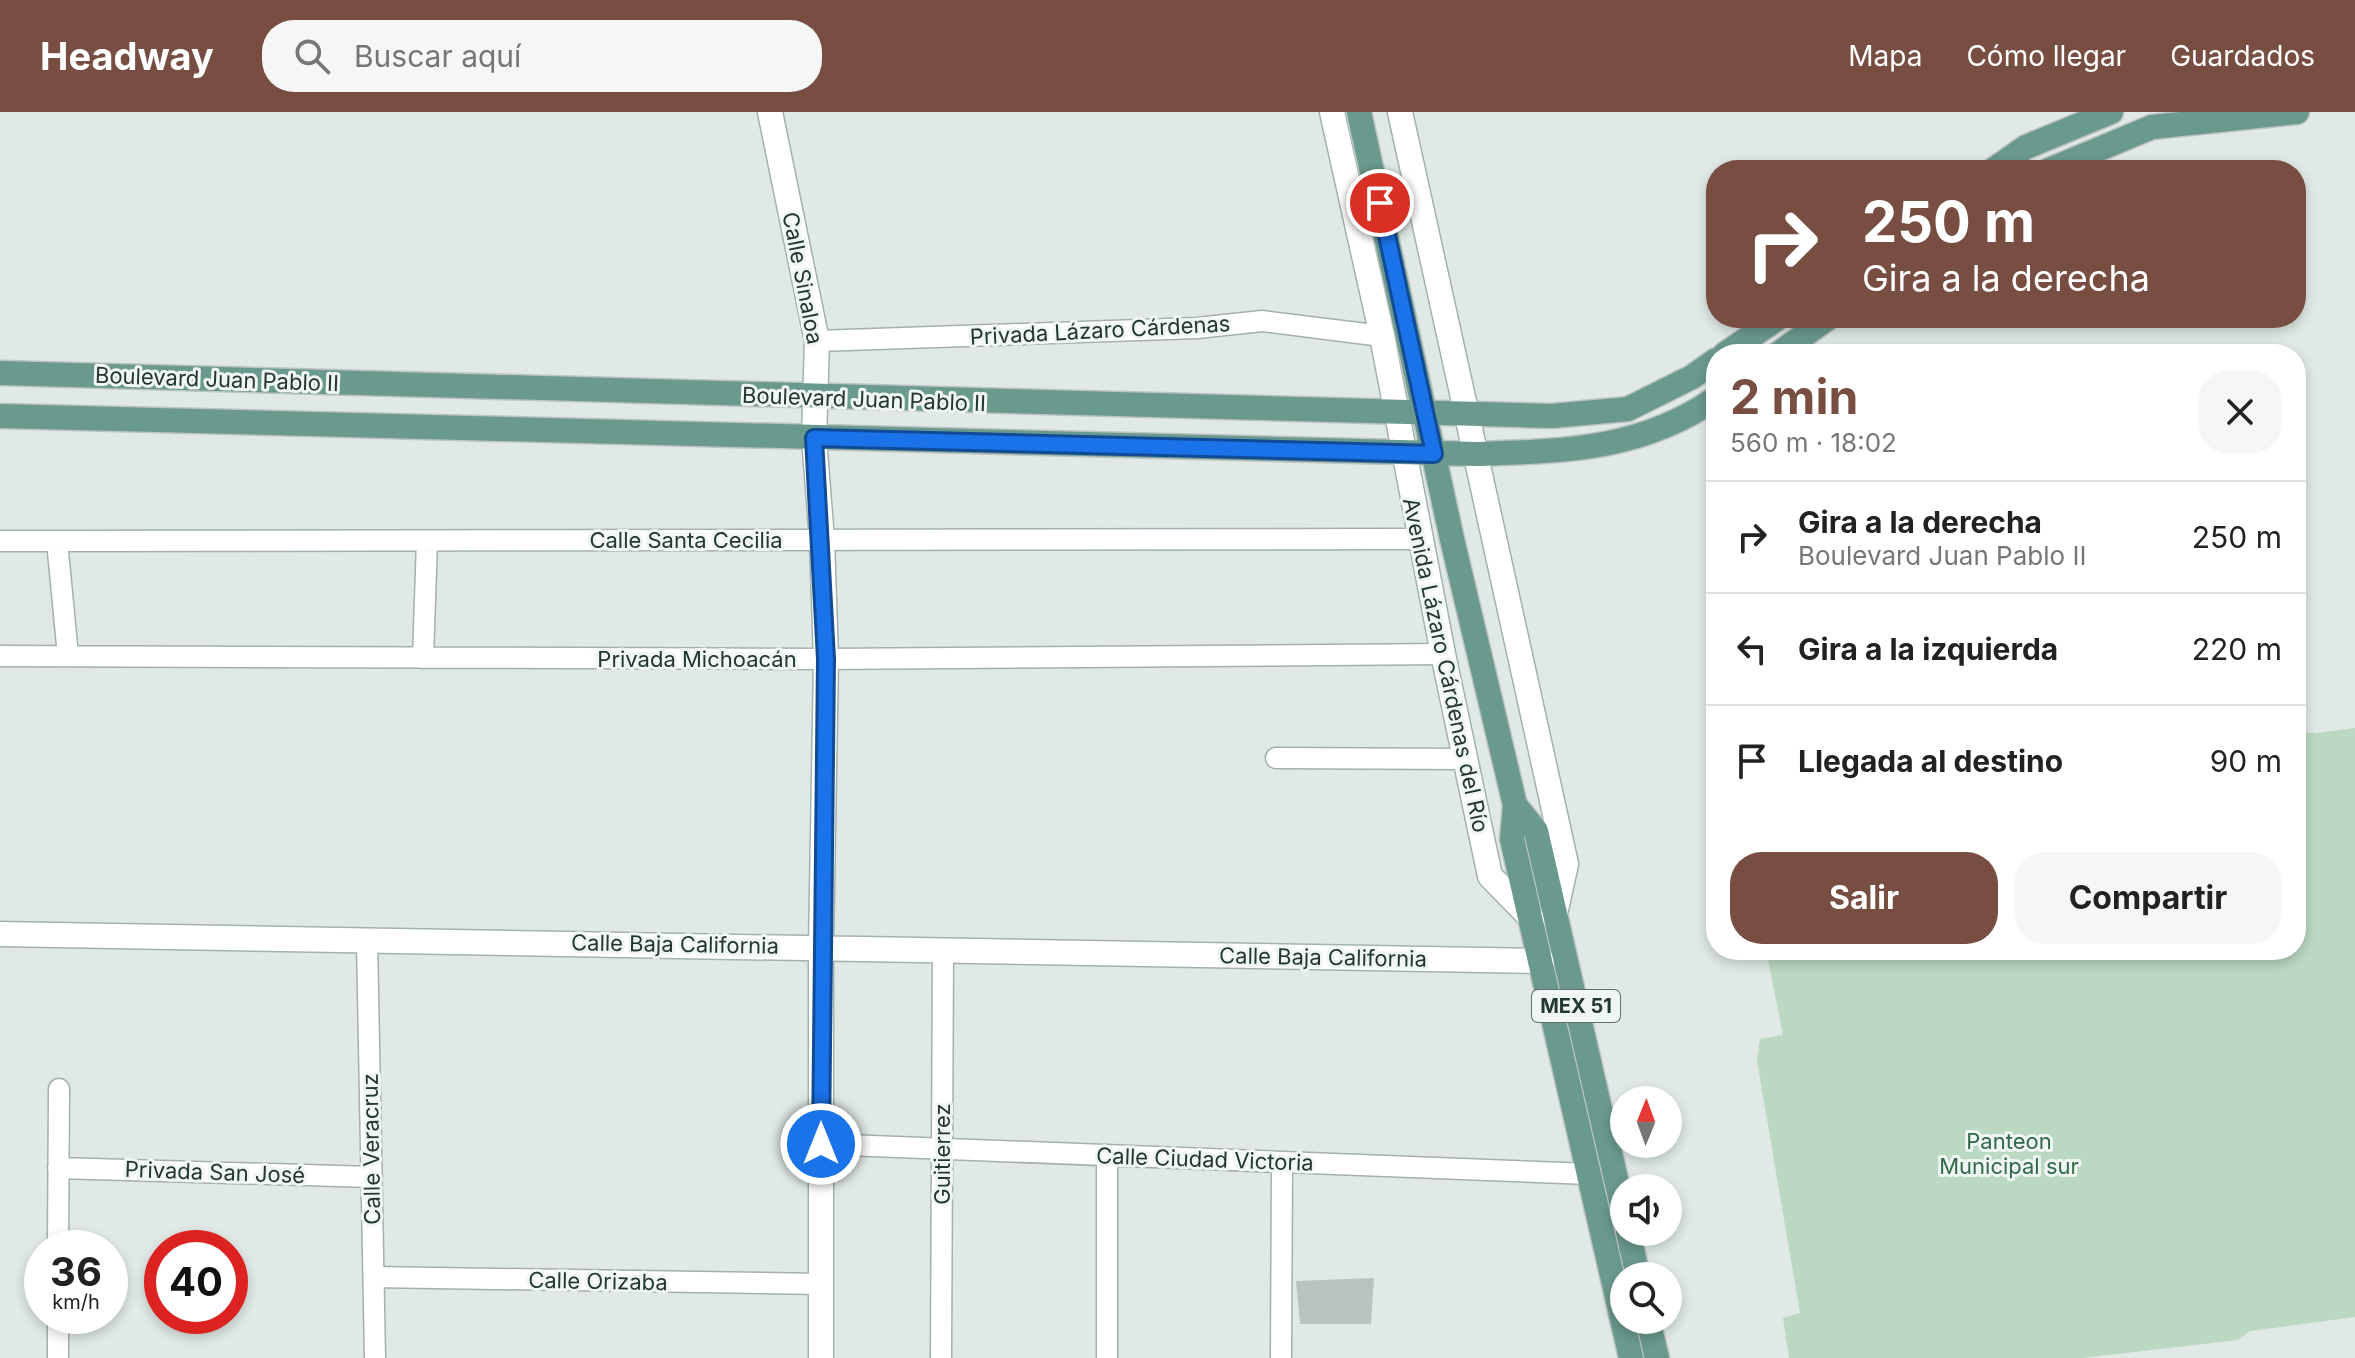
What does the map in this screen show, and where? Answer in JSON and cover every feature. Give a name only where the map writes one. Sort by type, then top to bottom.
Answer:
[{"type":"main road","name":"Avenida Lázaro Cárdenas del Río","points":[[1359,112],[1515,805],[1536,831],[1544,917],[1542,961],[1631,1358]]},
{"type":"main road","points":[[2007,160],[2026,147],[2111,112]]},
{"type":"main road","points":[[2073,160],[2152,127],[2297,112]]},
{"type":"main road","points":[[1740,344],[1763,328]]},
{"type":"main road","points":[[1792,344],[1814,328]]},
{"type":"main road","name":"Boulevard Juan Pablo II","points":[[0,373],[1427,415],[1552,416],[1628,409],[1706,367]]},
{"type":"main road","name":"Boulevard Juan Pablo II","points":[[0,416],[1477,454],[1608,446],[1671,424],[1706,404]]},
{"type":"main road","name":"Avenida Lázaro Cárdenas del Río","points":[[1544,917],[1613,1174]]},
{"type":"main road","points":[[1651,1334],[1657,1358]]},
{"type":"street","name":"Calle Sinaloa","points":[[770,112],[817,341],[814,438],[822,540],[826,659],[821,947],[821,1358]]},
{"type":"street","name":"Avenida Lázaro Cárdenas del Río","points":[[1332,112],[1382,336],[1420,539],[1490,876],[1544,917],[1566,864],[1400,112]]},
{"type":"street","name":"Privada Lázaro Cárdenas","points":[[817,341],[1197,328],[1262,321],[1382,336]]},
{"type":"street","name":"Calle Santa Cecilia","points":[[0,541],[1420,539]]},
{"type":"street","points":[[57,541],[68,656]]},
{"type":"street","points":[[423,658],[427,541]]},
{"type":"street","name":"Privada Michoacán","points":[[0,656],[826,659],[1443,654]]},
{"type":"street","points":[[1276,758],[1464,759]]},
{"type":"street","name":"Calle Baja California","points":[[0,934],[1542,961]]},
{"type":"street","name":"Calle Veracruz","points":[[367,940],[375,1358]]},
{"type":"street","name":"Guitierrez","points":[[941,1358],[943,949]]},
{"type":"street","points":[[58,1230],[59,1089]]},
{"type":"street","name":"Calle Ciudad Victoria","points":[[821,1144],[1589,1174]]},
{"type":"street","points":[[1107,1155],[1107,1358]]},
{"type":"street","points":[[1281,1358],[1282,1162]]},
{"type":"street","name":"Privada San José","points":[[58,1168],[372,1177]]},
{"type":"street","name":"Calle Orizaba","points":[[374,1277],[821,1284]]},
{"type":"street","points":[[58,1334],[58,1358]]},
{"type":"green space","name":"Panteon Municipal sur","points":[[2355,728],[2355,1317],[2250,1331],[2238,1340],[2083,1358],[1789,1358],[1783,1318],[1800,1313],[1757,1061],[1760,1039],[1783,1035],[1768,960],[2306,960],[2306,732]]},
{"type":"building","points":[[1374,1278],[1371,1324],[1300,1324],[1296,1281]]},
{"type":"route","points":[[821,1144],[826,659],[822,540],[814,438],[1434,454],[1380,203]]}]
